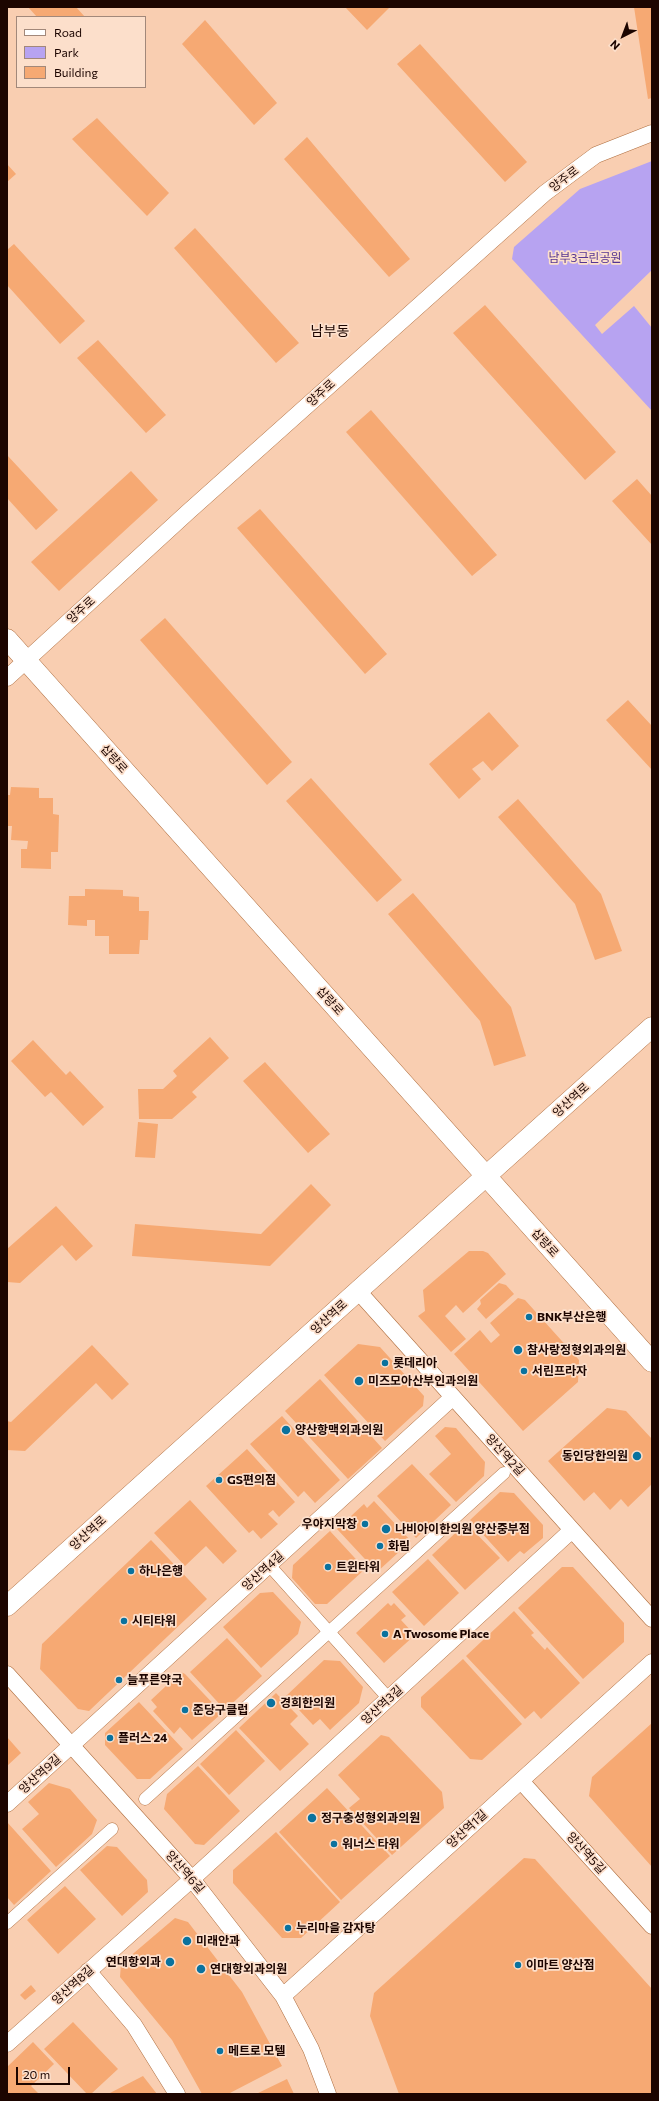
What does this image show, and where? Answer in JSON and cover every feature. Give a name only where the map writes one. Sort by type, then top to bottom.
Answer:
[{"type":"street","name":"양주로","points":[[7,678],[188,512],[545,193],[596,155],[652,133]]},
{"type":"street","name":"삽량로","points":[[7,639],[652,1362]]},
{"type":"street","name":"양산역로","points":[[7,1606],[652,1027]]},
{"type":"street","name":"양산역2길","points":[[358,1291],[652,1619]]},
{"type":"street","name":"양산역4길","points":[[72,1745],[453,1397]]},
{"type":"street","points":[[145,1799],[504,1473]]},
{"type":"street","name":"양산역3길","points":[[192,1879],[572,1530]]},
{"type":"street","points":[[269,1565],[389,1699]]},
{"type":"street","name":"양산역1길","points":[[283,1996],[652,1662]]},
{"type":"street","name":"양산역6길","points":[[7,1674],[192,1879],[283,1996],[311,2049],[328,2094]]},
{"type":"street","name":"양산역9길","points":[[7,1804],[72,1745]]},
{"type":"street","name":"양산역5길","points":[[521,1781],[652,1926]]},
{"type":"street","points":[[7,1923],[112,1829]]},
{"type":"street","name":"양산역8길","points":[[7,2044],[192,1879]]},
{"type":"street","points":[[88,1971],[134,2024],[177,2094]]},
{"type":"green space","name":"남부3근린공원","points":[[652,161],[652,270],[595,325],[602,334],[634,306],[652,328],[652,411],[512,259],[514,247],[580,189]]},
{"type":"building","points":[[28,7],[76,7],[84,16],[36,16]]},
{"type":"building","points":[[345,7],[390,7],[367,30]]},
{"type":"building","points":[[634,7],[652,7],[652,98],[648,99]]},
{"type":"building","points":[[205,20],[277,103],[254,125],[182,44]]},
{"type":"building","points":[[420,44],[527,162],[505,182],[397,64]]},
{"type":"building","points":[[97,118],[169,193],[147,216],[72,139]]},
{"type":"building","points":[[307,137],[410,259],[389,277],[284,159]]},
{"type":"building","points":[[7,164],[16,174],[7,182]]},
{"type":"building","points":[[195,228],[299,343],[276,363],[174,248]]},
{"type":"building","points":[[14,244],[85,321],[60,344],[7,285],[7,250]]},
{"type":"building","points":[[485,305],[616,452],[585,480],[453,333]]},
{"type":"building","points":[[98,340],[166,415],[146,433],[77,358]]},
{"type":"building","points":[[371,410],[497,555],[472,576],[346,432]]},
{"type":"building","points":[[7,455],[58,510],[36,530],[7,498]]},
{"type":"building","points":[[131,471],[158,500],[59,591],[31,562]]},
{"type":"building","points":[[637,479],[652,496],[652,545],[612,501]]},
{"type":"building","points":[[260,509],[387,654],[365,674],[237,528]]},
{"type":"building","points":[[165,618],[292,762],[267,785],[140,640]]},
{"type":"building","points":[[628,700],[652,726],[652,770],[606,720]]},
{"type":"building","points":[[489,712],[519,746],[492,771],[483,761],[472,769],[481,779],[459,799],[429,764]]},
{"type":"building","points":[[311,778],[402,880],[377,902],[286,801]]},
{"type":"building","points":[[11,787],[39,788],[39,798],[53,798],[53,814],[59,815],[58,852],[51,852],[51,869],[21,868],[21,849],[27,849],[28,841],[11,840],[12,826],[7,826],[7,795],[10,795]]},
{"type":"building","points":[[518,799],[601,894],[622,951],[595,960],[575,904],[498,817]]},
{"type":"building","points":[[85,889],[123,890],[123,896],[139,897],[139,911],[149,911],[148,940],[140,940],[139,954],[109,954],[109,936],[95,936],[95,920],[87,920],[87,926],[68,925],[69,896],[85,896]]},
{"type":"building","points":[[413,893],[511,1007],[526,1056],[494,1066],[480,1021],[388,914]]},
{"type":"building","points":[[210,1037],[229,1058],[192,1092],[197,1097],[172,1119],[139,1119],[138,1089],[163,1089],[177,1076],[173,1071]]},
{"type":"building","points":[[33,1040],[66,1075],[70,1071],[104,1107],[83,1126],[51,1092],[45,1097],[11,1061]]},
{"type":"building","points":[[265,1062],[330,1134],[308,1153],[243,1081]]},
{"type":"building","points":[[138,1122],[158,1124],[155,1158],[135,1157]]},
{"type":"building","points":[[311,1184],[331,1205],[270,1266],[132,1256],[135,1224],[261,1234]]},
{"type":"building","points":[[56,1206],[93,1246],[76,1261],[62,1245],[20,1283],[7,1282],[7,1249]]},
{"type":"building","points":[[469,1251],[483,1251],[488,1253],[506,1274],[463,1313],[456,1305],[445,1316],[466,1339],[451,1352],[418,1316],[425,1311],[423,1290]]},
{"type":"building","points":[[499,1283],[506,1285],[514,1294],[486,1319],[477,1309],[481,1304],[480,1300]]},
{"type":"building","name":"서린프라자","points":[[518,1298],[525,1300],[579,1360],[578,1382],[523,1431],[454,1354],[480,1330],[491,1343],[500,1335],[490,1323]]},
{"type":"building","points":[[358,1344],[380,1347],[424,1396],[423,1406],[385,1441],[324,1375]]},
{"type":"building","points":[[92,1345],[129,1384],[112,1400],[96,1383],[25,1451],[7,1450],[7,1421],[11,1422]]},
{"type":"building","points":[[320,1379],[382,1448],[348,1479],[285,1411]]},
{"type":"building","points":[[607,1408],[626,1411],[652,1439],[652,1484],[628,1507],[621,1499],[610,1510],[594,1492],[584,1501],[548,1461]]},
{"type":"building","points":[[282,1416],[340,1480],[315,1503],[304,1491],[298,1497],[250,1444]]},
{"type":"building","points":[[445,1427],[456,1428],[485,1462],[484,1476],[456,1502],[429,1474],[451,1454],[435,1436]]},
{"type":"building","points":[[247,1449],[295,1502],[279,1517],[273,1510],[268,1514],[278,1524],[261,1539],[253,1530],[249,1533],[206,1486]]},
{"type":"building","points":[[412,1464],[451,1505],[416,1538],[377,1496]]},
{"type":"building","points":[[500,1492],[514,1493],[543,1525],[543,1538],[524,1554],[520,1551],[508,1562],[470,1520]]},
{"type":"building","points":[[190,1500],[237,1551],[223,1564],[206,1546],[185,1566],[154,1533]]},
{"type":"building","points":[[374,1501],[411,1541],[377,1572],[337,1529],[364,1504],[367,1508]]},
{"type":"building","points":[[466,1523],[500,1558],[465,1590],[432,1555]]},
{"type":"building","name":"트윈타워","points":[[330,1531],[365,1569],[327,1604],[315,1604],[292,1578],[293,1565]]},
{"type":"building","name":"시티타워","points":[[151,1540],[207,1599],[89,1711],[78,1709],[40,1669],[42,1644]]},
{"type":"building","points":[[428,1559],[459,1593],[424,1626],[392,1592]]},
{"type":"building","points":[[562,1567],[573,1567],[624,1623],[624,1642],[583,1679],[518,1608]]},
{"type":"building","points":[[273,1592],[301,1622],[298,1634],[261,1668],[223,1627],[260,1593]]},
{"type":"building","name":"A Twosome Place","points":[[388,1603],[391,1606],[394,1603],[406,1616],[401,1620],[415,1635],[384,1663],[356,1633]]},
{"type":"building","points":[[514,1611],[534,1633],[531,1635],[545,1650],[547,1647],[580,1683],[541,1719],[534,1711],[525,1719],[466,1656]]},
{"type":"building","points":[[227,1638],[262,1676],[225,1710],[190,1672]]},
{"type":"building","points":[[463,1659],[522,1724],[482,1760],[470,1759],[421,1707],[421,1697]]},
{"type":"building","points":[[324,1660],[340,1661],[363,1687],[359,1703],[330,1730],[320,1719],[313,1725],[286,1696]]},
{"type":"building","points":[[181,1672],[185,1674],[222,1713],[192,1740],[180,1727],[174,1734],[153,1711],[157,1707],[151,1700]]},
{"type":"building","points":[[276,1693],[298,1716],[290,1724],[309,1744],[280,1771],[239,1728]]},
{"type":"building","points":[[139,1702],[183,1749],[150,1779],[137,1779],[105,1745],[105,1733]]},
{"type":"building","points":[[652,1723],[652,1867],[589,1796],[592,1777]]},
{"type":"building","points":[[236,1730],[265,1761],[229,1795],[200,1764]]},
{"type":"building","points":[[381,1735],[389,1737],[442,1792],[444,1808],[392,1855],[349,1808],[360,1799],[338,1775]]},
{"type":"building","points":[[7,1737],[21,1753],[7,1766]]},
{"type":"building","points":[[198,1766],[240,1811],[204,1845],[195,1844],[164,1809],[167,1794]]},
{"type":"building","points":[[49,1783],[70,1789],[97,1820],[92,1834],[56,1867],[22,1829],[39,1814],[28,1802]]},
{"type":"building","name":"워너스 타워","points":[[327,1788],[390,1856],[341,1900],[279,1832]]},
{"type":"building","points":[[7,1822],[51,1871],[14,1905],[7,1897]]},
{"type":"building","points":[[276,1832],[340,1902],[301,1938],[282,1938],[233,1883],[233,1870]]},
{"type":"building","points":[[107,1846],[117,1847],[147,1880],[148,1892],[122,1916],[80,1870]]},
{"type":"building","name":"이마트 양산점","points":[[524,1858],[535,1859],[652,1989],[652,2094],[399,2094],[370,2016],[374,1993]]},
{"type":"building","points":[[65,1886],[96,1919],[58,1954],[27,1920]]},
{"type":"building","points":[[175,1918],[188,1922],[242,1992],[282,2066],[228,2094],[202,2094],[172,2040],[120,1977],[121,1964]]},
{"type":"building","points":[[31,1985],[36,1991],[25,2000],[20,1995]]},
{"type":"building","points":[[73,2022],[118,2069],[91,2094],[87,2094],[44,2049]]},
{"type":"building","points":[[33,2042],[54,2064],[31,2086],[39,2094],[7,2094],[7,2067]]},
{"type":"building","points":[[143,2076],[157,2094],[108,2094]]},
{"type":"building","points":[[287,2079],[294,2094],[256,2094]]},
{"type":"place","name":"BNK부산은행","points":[[529,1317]]},
{"type":"place","name":"참사랑정형외과의원","points":[[518,1350]]},
{"type":"place","name":"롯데리아","points":[[385,1363]]},
{"type":"place","name":"서린프라자","points":[[524,1371]]},
{"type":"place","name":"미즈모아산부인과의원","points":[[359,1381]]},
{"type":"place","name":"양산항맥외과의원","points":[[286,1430]]},
{"type":"place","name":"동인당한의원","points":[[637,1456]]},
{"type":"place","name":"GS편의점","points":[[219,1480]]},
{"type":"place","name":"우야지막창","points":[[365,1524]]},
{"type":"place","name":"나비아이한의원 양산중부점","points":[[386,1529]]},
{"type":"place","name":"화림","points":[[380,1546]]},
{"type":"place","name":"트윈타워","points":[[328,1567]]},
{"type":"place","name":"하나은행","points":[[131,1571]]},
{"type":"place","name":"시티타워","points":[[124,1621]]},
{"type":"place","name":"A Twosome Place","points":[[385,1634]]},
{"type":"place","name":"늘푸른약국","points":[[119,1680]]},
{"type":"place","name":"경희한의원","points":[[271,1703]]},
{"type":"place","name":"준당구클럽","points":[[185,1710]]},
{"type":"place","name":"플러스 24","points":[[110,1738]]},
{"type":"place","name":"정구충성형외과의원","points":[[312,1818]]},
{"type":"place","name":"워너스 타워","points":[[334,1844]]},
{"type":"place","name":"누리마을 감자탕","points":[[288,1928]]},
{"type":"place","name":"미래안과","points":[[187,1941]]},
{"type":"place","name":"연대항외과","points":[[170,1962]]},
{"type":"place","name":"이마트 양산점","points":[[518,1965]]},
{"type":"place","name":"연대항외과의원","points":[[201,1969]]},
{"type":"place","name":"메트로 모텔","points":[[220,2051]]},
{"type":"district","name":"남부동","points":[[330,331]]}]
